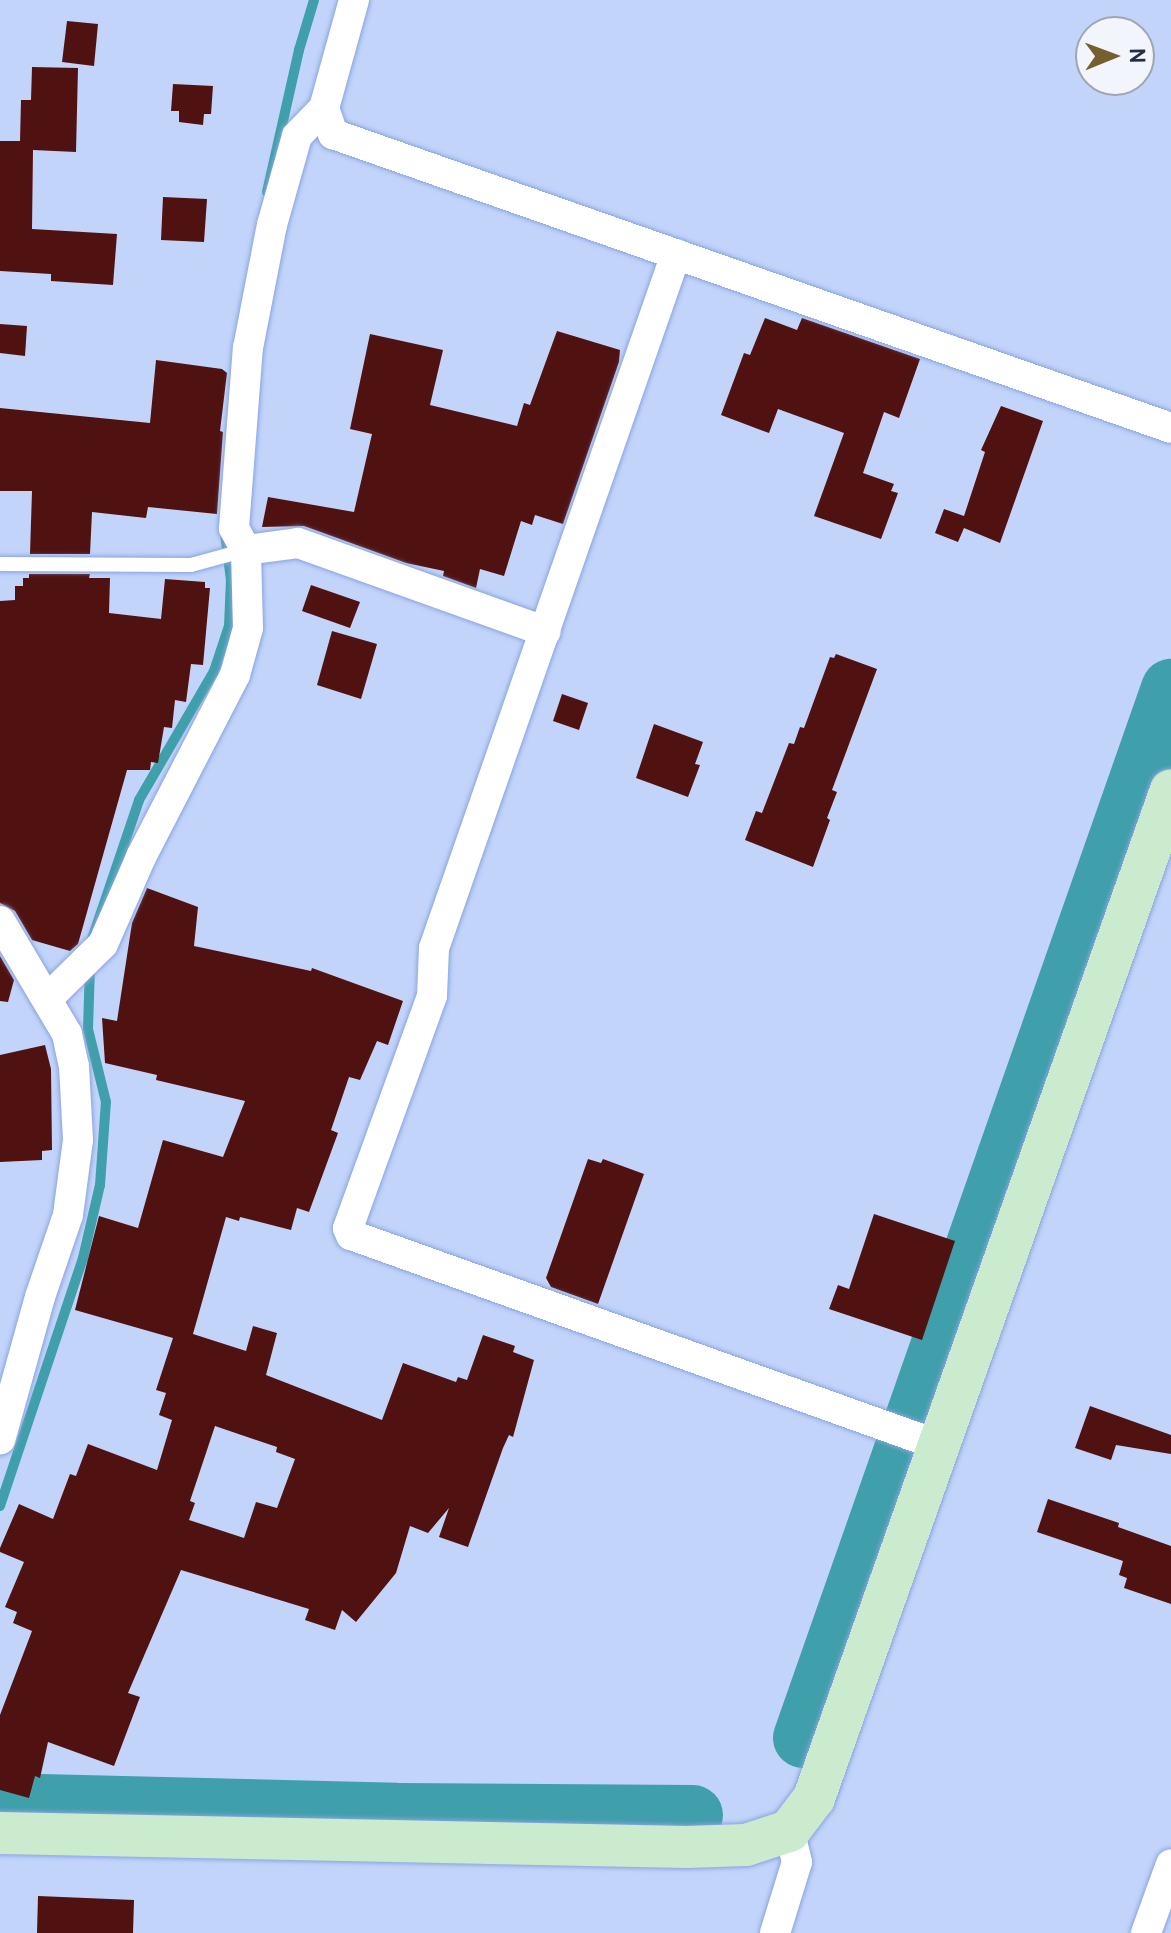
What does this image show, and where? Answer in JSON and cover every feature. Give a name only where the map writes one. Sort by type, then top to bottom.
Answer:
[{"type":"street","points":[[47,999],[103,944],[141,857],[235,675],[248,628],[246,550],[234,528],[248,348],[272,225],[297,136],[324,108],[354,0]]},
{"type":"street","points":[[324,108],[333,134],[1171,428]]},
{"type":"street","points":[[676,254],[434,948],[432,996],[348,1228],[351,1235],[941,1446]]},
{"type":"street","points":[[246,550],[298,543],[546,632]]},
{"type":"street","points":[[0,1833],[687,1847],[746,1845],[789,1831],[814,1798],[1171,790]]},
{"type":"street","points":[[0,921],[47,999],[70,1045],[78,1140],[68,1215],[0,1440]]},
{"type":"street","points":[[775,1933],[797,1862],[789,1831]]},
{"type":"street","points":[[1146,1933],[1171,1864]]},
{"type":"lane","points":[[0,564],[191,565],[246,550]]},
{"type":"building","points":[[67,21],[98,24],[94,66],[62,62]]},
{"type":"building","points":[[32,67],[78,68],[76,152],[33,150],[32,229],[117,234],[113,285],[51,281],[51,274],[0,271],[0,141],[20,141],[21,100],[31,100]]},
{"type":"building","points":[[173,84],[213,86],[211,114],[204,114],[203,125],[179,122],[179,111],[171,111]]},
{"type":"building","points":[[163,197],[207,199],[204,242],[161,240]]},
{"type":"building","points":[[765,318],[797,330],[802,318],[920,359],[899,418],[884,412],[863,473],[894,484],[891,491],[898,493],[881,539],[814,516],[844,433],[778,409],[769,433],[721,415],[744,353],[750,355]]},
{"type":"building","points":[[0,324],[27,326],[25,356],[0,353]]},
{"type":"building","points":[[557,331],[620,350],[619,362],[563,524],[535,515],[532,525],[521,521],[504,576],[480,569],[476,588],[443,576],[444,571],[406,563],[304,526],[262,527],[268,497],[354,512],[372,434],[350,429],[370,334],[443,350],[430,405],[517,426],[524,403],[530,405]]},
{"type":"building","points":[[156,360],[222,369],[227,373],[220,431],[223,432],[217,514],[148,507],[146,518],[92,512],[90,554],[30,554],[32,491],[0,491],[0,408],[150,423]]},
{"type":"building","points":[[1001,406],[1043,421],[1000,543],[964,528],[958,542],[935,533],[944,509],[964,516],[985,452],[981,450]]},
{"type":"building","points":[[29,574],[90,574],[89,578],[110,578],[109,613],[161,619],[165,579],[205,582],[205,588],[210,588],[203,665],[191,664],[186,702],[175,700],[172,728],[164,727],[158,763],[151,762],[150,770],[127,770],[78,944],[70,951],[32,940],[15,911],[0,903],[0,601],[15,600],[15,586],[23,586],[23,578],[29,578]]},
{"type":"building","points":[[311,585],[360,602],[350,628],[302,611]]},
{"type":"building","points":[[332,631],[377,644],[361,699],[317,685]]},
{"type":"building","points":[[836,654],[877,669],[832,790],[837,792],[813,867],[745,840],[756,811],[762,813],[789,743],[794,744],[800,727],[804,728],[830,657],[834,658]]},
{"type":"building","points":[[562,694],[588,703],[579,730],[553,721]]},
{"type":"building","points":[[654,724],[703,742],[695,764],[700,765],[688,797],[636,778]]},
{"type":"building","points":[[147,888],[198,907],[194,946],[311,971],[312,968],[403,1001],[388,1045],[377,1041],[360,1080],[349,1077],[331,1130],[338,1133],[309,1212],[297,1208],[291,1230],[240,1217],[239,1221],[226,1217],[193,1334],[246,1351],[253,1326],[277,1333],[266,1375],[382,1420],[403,1363],[456,1382],[458,1377],[467,1380],[483,1335],[515,1346],[513,1352],[534,1360],[513,1437],[509,1435],[503,1448],[468,1547],[439,1537],[449,1508],[428,1533],[410,1526],[396,1573],[356,1622],[342,1610],[335,1630],[305,1620],[309,1609],[181,1570],[128,1693],[140,1697],[114,1766],[48,1742],[40,1778],[35,1776],[29,1798],[0,1790],[0,1715],[32,1631],[13,1623],[17,1612],[5,1607],[24,1562],[0,1552],[0,1548],[19,1504],[53,1519],[70,1474],[76,1476],[88,1444],[157,1470],[172,1420],[159,1415],[166,1393],[156,1390],[173,1338],[75,1310],[99,1216],[138,1228],[163,1140],[223,1157],[245,1101],[156,1080],[157,1075],[105,1063],[102,1018],[117,1021],[132,923]],"holes":[[[215,1426],[277,1447],[276,1452],[295,1459],[277,1508],[256,1502],[244,1538],[189,1520],[195,1503],[190,1501]]]},
{"type":"building","points":[[0,956],[14,980],[8,1002],[0,1001]]},
{"type":"building","points":[[45,1045],[51,1069],[52,1150],[42,1151],[42,1160],[0,1162],[0,1055]]},
{"type":"building","points":[[588,1159],[601,1163],[603,1159],[644,1174],[598,1304],[551,1287],[546,1278]]},
{"type":"building","points":[[874,1214],[955,1241],[922,1340],[829,1309],[838,1285],[849,1289]]},
{"type":"building","points":[[1090,1406],[1171,1435],[1171,1454],[1116,1445],[1111,1460],[1075,1448]]},
{"type":"building","points":[[1048,1499],[1119,1523],[1118,1527],[1171,1546],[1171,1604],[1124,1588],[1127,1578],[1119,1575],[1123,1561],[1037,1532]]},
{"type":"building","points":[[38,1896],[134,1900],[133,1933],[37,1933]]},
{"type":"waterway","points":[[267,192],[299,50],[314,0]]},
{"type":"waterway","points":[[90,945],[139,800],[214,671],[229,626],[231,580],[225,533]]},
{"type":"waterway","points":[[803,1738],[1171,689]]},
{"type":"waterway","points":[[0,1506],[83,1258],[100,1185],[106,1102],[88,1029],[90,965]]},
{"type":"waterway","points":[[0,1803],[396,1813],[693,1815]]}]
